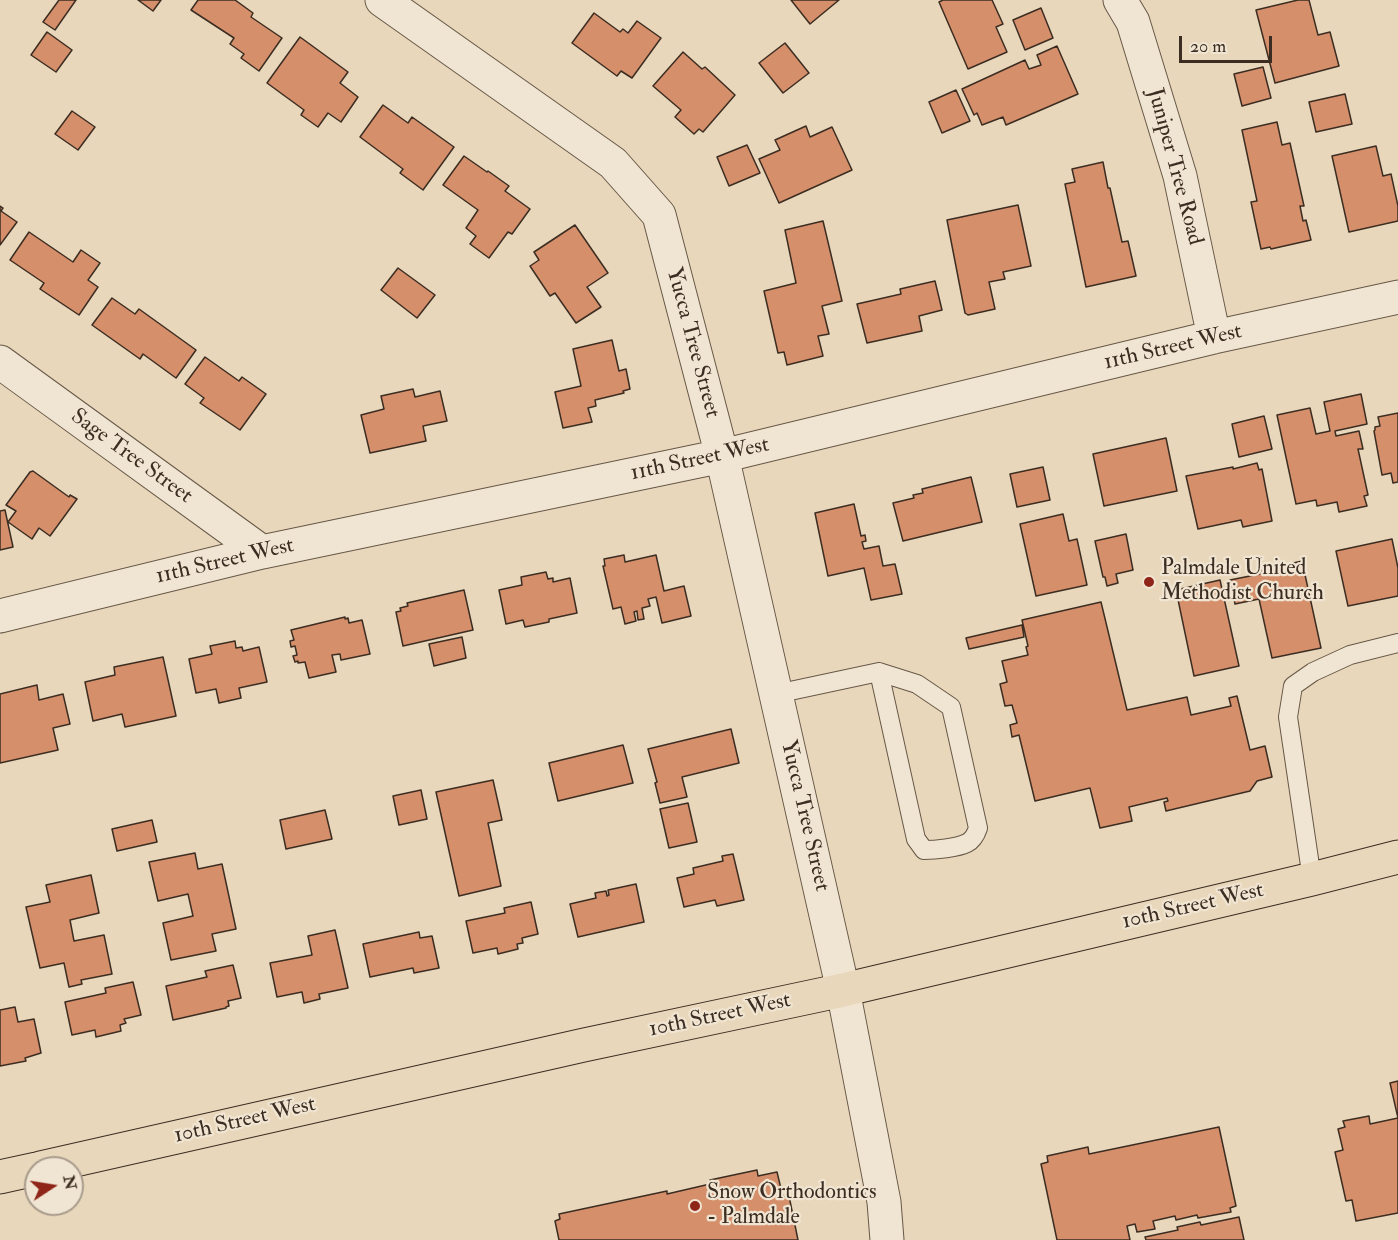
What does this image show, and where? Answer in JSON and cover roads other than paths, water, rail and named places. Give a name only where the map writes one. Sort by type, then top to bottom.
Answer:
[{"type":"main road","name":"10th Street West","points":[[84,1158],[596,1042],[843,990],[1398,857]]},
{"type":"main road","name":"10th Street West","points":[[0,1177],[24,1171]]},
{"type":"street","name":"Yucca Tree Street","points":[[382,0],[613,163],[659,214],[722,456],[843,990],[884,1202],[887,1240]]},
{"type":"street","name":"Juniper Tree Road","points":[[1120,0],[1133,22],[1180,176],[1214,337]]},
{"type":"street","name":"11th Street West","points":[[0,616],[262,552],[722,456],[1214,337],[1398,297]]},
{"type":"street","name":"Sage Tree Street","points":[[0,362],[262,552]]},
{"type":"lane","points":[[1312,879],[1288,717],[1293,686],[1313,672],[1350,655],[1398,643]]},
{"type":"lane","points":[[776,694],[879,672],[917,684],[951,707],[978,828],[976,836],[968,843],[924,850],[916,840],[879,672]]},
{"type":"place","name":"Palmdale United Methodist Church","points":[[1149,582]]},
{"type":"place","name":"Snow Orthodontics - Palmdale","points":[[695,1206]]}]
